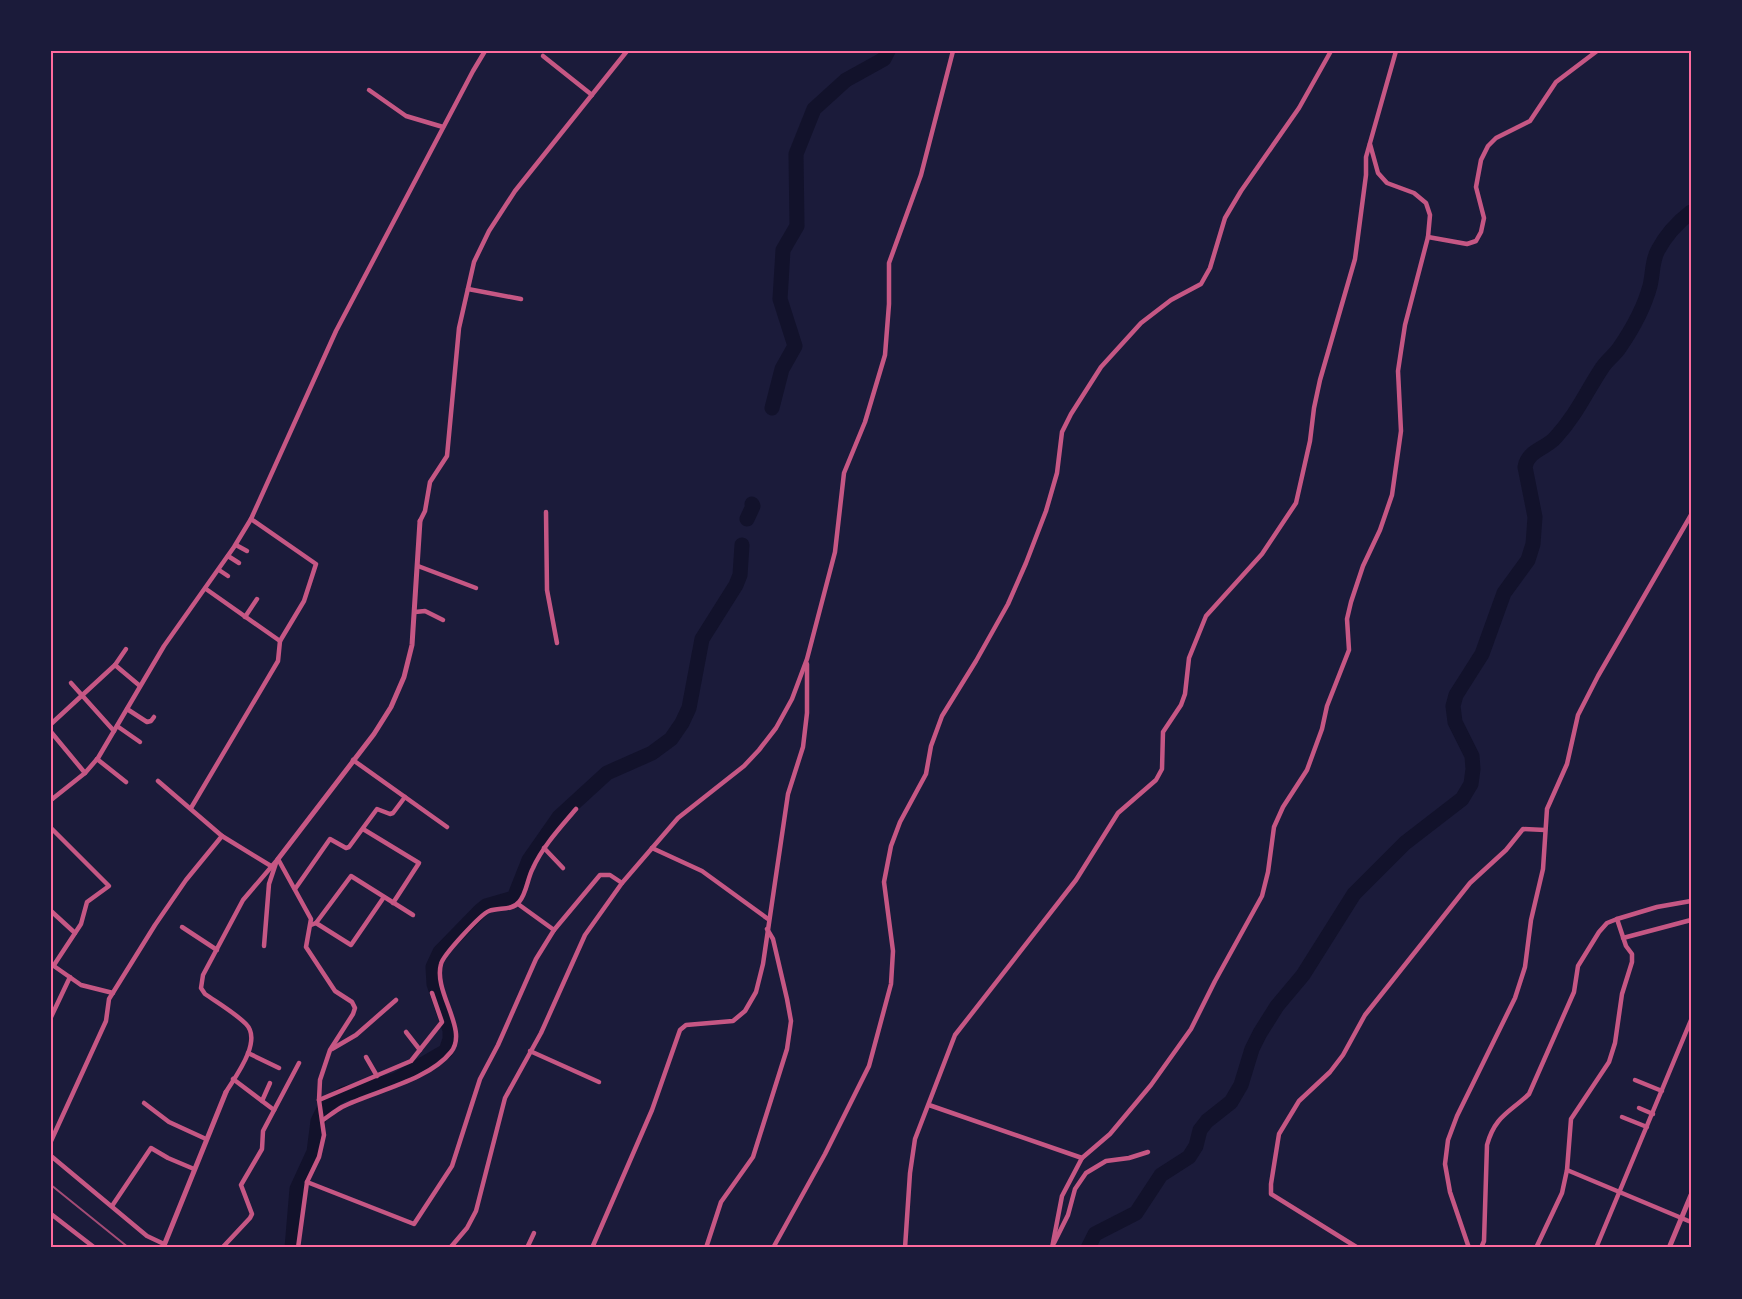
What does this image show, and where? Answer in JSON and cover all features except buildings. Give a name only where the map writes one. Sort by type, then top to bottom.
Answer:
[{"type":"street","points":[[51,800],[85,773],[97,759],[164,646],[236,545],[336,331],[485,51]]},
{"type":"street","points":[[450,1248],[467,1228],[476,1211],[505,1098],[541,1033],[585,935],[622,883],[678,818],[744,766],[759,750],[776,728],[792,699],[807,659],[835,552],[843,473],[865,422],[885,355],[888,331],[889,263],[921,175],[953,51]]},
{"type":"street","points":[[773,1248],[825,1154],[869,1066],[891,984],[893,951],[884,882],[891,846],[900,822],[926,774],[931,746],[942,716],[1008,604],[1026,563],[1046,511],[1057,473],[1062,432],[1101,368],[1141,323],[1171,300],[1201,284],[1210,268],[1225,218],[1299,108],[1331,51]]},
{"type":"street","points":[[905,1248],[910,1173],[915,1139],[955,1035],[1076,880],[1118,813],[1156,780],[1162,769],[1163,732],[1182,705],[1190,658],[1206,616],[1262,554],[1296,503],[1310,441],[1320,380],[1355,259],[1366,175],[1366,157],[1396,51]]},
{"type":"street","points":[[1428,237],[1467,244],[1476,241],[1484,218],[1476,187],[1481,160],[1488,146],[1496,138],[1530,121],[1556,82],[1597,51]]},
{"type":"street","points":[[51,1156],[147,1236],[163,1246],[226,1092],[248,1053],[252,1039],[248,1026],[205,994],[201,988],[203,975],[243,900],[277,860],[374,734],[391,707],[404,677],[412,645],[420,521],[425,512],[430,482],[447,456],[459,328],[474,262],[489,231],[515,191],[624,52]]},
{"type":"street","points":[[543,56],[592,95]]},
{"type":"street","points":[[369,90],[406,116],[443,127]]},
{"type":"street","points":[[1052,1248],[1062,1196],[1082,1158],[1110,1134],[1144,1093],[1191,1029],[1262,896],[1274,827],[1283,807],[1307,770],[1327,706],[1349,650],[1347,619],[1351,602],[1392,495],[1401,431],[1398,371],[1405,325],[1428,237],[1430,215],[1426,203],[1414,193],[1387,183],[1378,173],[1370,144]]},
{"type":"street","points":[[468,289],[521,299]]},
{"type":"street","points":[[546,512],[547,590],[557,643]]},
{"type":"street","points":[[1469,1248],[1450,1192],[1445,1164],[1448,1140],[1457,1116],[1515,998],[1525,967],[1531,920],[1543,869],[1547,809],[1567,764],[1578,715],[1691,515]]},
{"type":"street","points":[[191,808],[278,661],[280,641],[304,601],[316,564],[250,519]]},
{"type":"street","points":[[236,545],[247,551]]},
{"type":"street","points":[[228,556],[238,563]]},
{"type":"street","points":[[417,566],[476,588]]},
{"type":"street","points":[[219,570],[228,576]]},
{"type":"street","points":[[206,589],[280,641]]},
{"type":"street","points":[[245,616],[257,599]]},
{"type":"street","points":[[415,612],[425,611],[443,621]]},
{"type":"street","points":[[51,724],[115,665],[126,649]]},
{"type":"street","points":[[592,1248],[652,1110],[680,1030],[686,1025],[733,1021],[745,1011],[756,992],[763,964],[788,794],[803,747],[807,713],[807,659]]},
{"type":"street","points":[[115,665],[140,686]]},
{"type":"street","points":[[71,683],[115,728],[140,742]]},
{"type":"street","points":[[127,709],[147,722],[154,717]]},
{"type":"street","points":[[51,732],[85,773]]},
{"type":"street","points":[[97,759],[126,782]]},
{"type":"street","points":[[353,760],[447,828]]},
{"type":"street","points":[[158,781],[222,836],[271,866]]},
{"type":"street","points":[[295,889],[330,839],[346,848],[349,847],[377,809],[393,813],[405,797]]},
{"type":"street","points":[[323,1120],[342,1108],[398,1086],[443,1060],[453,1049],[457,1040],[440,984],[441,964],[449,949],[488,911],[518,904],[524,895],[532,869],[544,848],[576,809]]},
{"type":"street","points":[[51,828],[109,886],[87,902],[81,924],[53,964],[81,985],[113,993]]},
{"type":"street","points":[[363,829],[419,863],[393,903]]},
{"type":"street","points":[[1358,1248],[1271,1194],[1279,1134],[1299,1101],[1330,1072],[1343,1055],[1365,1015],[1470,883],[1506,850],[1522,830],[1545,830]]},
{"type":"street","points":[[51,1141],[106,1022],[109,999],[154,925],[186,880],[222,836]]},
{"type":"street","points":[[544,848],[563,868]]},
{"type":"street","points":[[652,848],[702,871],[768,919]]},
{"type":"street","points":[[277,860],[313,924],[351,945],[384,897]]},
{"type":"street","points":[[264,946],[269,884],[277,860]]},
{"type":"street","points":[[307,1182],[414,1224],[452,1166],[480,1079],[498,1045],[536,959],[554,930],[600,875],[610,875],[622,883]]},
{"type":"street","points":[[298,1248],[307,1182],[319,1157],[324,1135],[319,1100],[320,1080],[330,1050],[355,1008],[352,1002],[335,991],[306,947],[313,924],[351,876],[413,915]]},
{"type":"street","points":[[1481,1248],[1484,1241],[1487,1145],[1491,1130],[1500,1117],[1517,1106],[1529,1094],[1574,993],[1578,966],[1599,932],[1607,924],[1657,907],[1691,901]]},
{"type":"street","points":[[518,904],[554,930]]},
{"type":"street","points":[[51,910],[75,933]]},
{"type":"street","points":[[1536,1248],[1562,1193],[1567,1170],[1571,1119],[1610,1062],[1615,1043],[1622,994],[1632,962],[1632,954],[1623,938],[1617,919]]},
{"type":"street","points":[[1623,938],[1691,920]]},
{"type":"street","points":[[182,927],[217,950]]},
{"type":"street","points":[[706,1248],[721,1202],[753,1157],[787,1049],[791,1021],[773,939],[767,929]]},
{"type":"street","points":[[51,1017],[70,977]]},
{"type":"street","points":[[319,1100],[411,1061],[442,1022],[432,993]]},
{"type":"street","points":[[51,996],[59,1001]]},
{"type":"street","points":[[330,1050],[356,1035],[396,1000]]},
{"type":"street","points":[[1596,1248],[1691,1020]]},
{"type":"street","points":[[406,1032],[420,1050]]},
{"type":"street","points":[[530,1052],[598,1082]]},
{"type":"street","points":[[248,1053],[279,1068]]},
{"type":"street","points":[[366,1057],[377,1076]]},
{"type":"street","points":[[222,1248],[252,1214],[241,1185],[262,1149],[263,1131],[299,1063]]},
{"type":"street","points":[[233,1079],[274,1110]]},
{"type":"street","points":[[1635,1080],[1662,1091]]},
{"type":"street","points":[[262,1101],[270,1083]]},
{"type":"street","points":[[144,1103],[169,1122],[206,1139]]},
{"type":"street","points":[[928,1105],[1082,1158]]},
{"type":"street","points":[[1639,1108],[1653,1114]]},
{"type":"street","points":[[1622,1117],[1647,1127]]},
{"type":"street","points":[[112,1206],[152,1148],[194,1169]]},
{"type":"street","points":[[1052,1248],[1068,1215],[1075,1189],[1086,1173],[1106,1161],[1129,1158],[1148,1152]]},
{"type":"street","points":[[1567,1170],[1691,1222]]},
{"type":"street","points":[[1669,1248],[1691,1195]]},
{"type":"street","points":[[51,1214],[95,1248]]},
{"type":"street","points":[[527,1248],[534,1233]]},
{"type":"waterway","points":[[772,408],[782,369],[795,346],[780,299],[783,250],[797,226],[796,154],[814,109],[846,80],[884,59],[888,51]]},
{"type":"waterway","points":[[1088,1248],[1095,1234],[1136,1213],[1161,1175],[1189,1157],[1196,1146],[1200,1130],[1207,1121],[1231,1102],[1241,1085],[1252,1049],[1260,1033],[1277,1006],[1303,975],[1354,894],[1405,843],[1462,799],[1471,784],[1472,756],[1455,722],[1453,706],[1456,695],[1482,654],[1504,593],[1528,560],[1533,544],[1535,517],[1525,467],[1527,461],[1533,453],[1552,441],[1563,428],[1606,362],[1625,340],[1645,302],[1658,250],[1673,229],[1691,212]]},
{"type":"waterway","points":[[747,519],[752,504]]},
{"type":"waterway","points":[[292,1248],[297,1189],[314,1152],[318,1121],[326,1105],[343,1094],[396,1080],[446,1051],[450,1030],[434,984],[433,967],[440,952],[486,906],[514,898],[529,860],[559,817],[607,773],[652,753],[671,739],[689,708],[702,639],[740,575],[742,545]]},
{"type":"railway","points":[[51,1185],[129,1248]]}]
